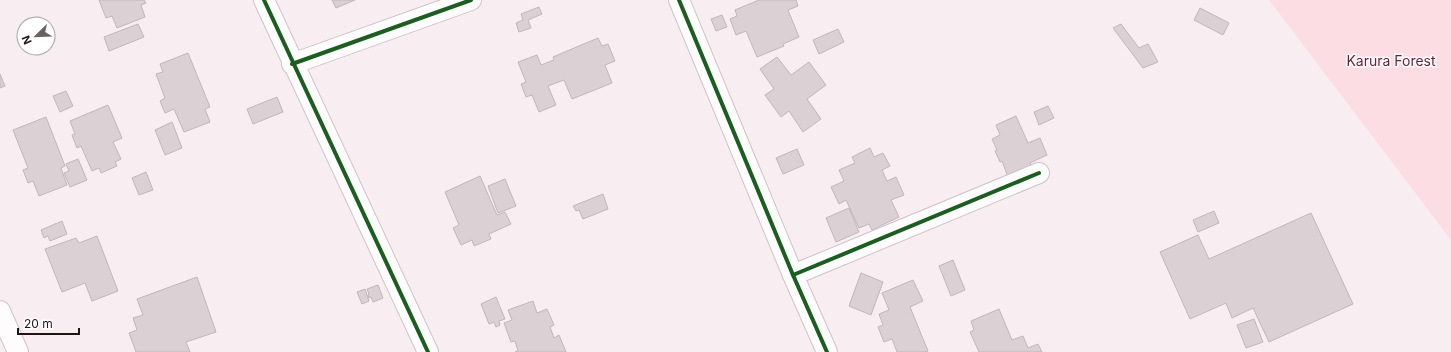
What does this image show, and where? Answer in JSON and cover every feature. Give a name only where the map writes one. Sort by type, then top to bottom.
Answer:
[{"type":"street","points":[[264,0],[292,64],[428,352]]},
{"type":"street","points":[[292,64],[471,0]]},
{"type":"street","points":[[679,0],[793,275],[827,352]]},
{"type":"street","points":[[793,275],[1039,173]]},
{"type":"street","points":[[0,311],[18,352]]},
{"type":"green space","name":"Karura Forest","points":[[1269,0],[1451,0],[1451,240]]},
{"type":"building","points":[[99,0],[144,0],[146,3],[141,5],[145,17],[117,28],[112,16],[106,18]]},
{"type":"building","points":[[332,0],[355,0],[336,8]]},
{"type":"building","points":[[759,0],[796,0],[798,6],[788,10],[799,37],[783,44],[784,46],[757,57],[746,31],[736,35],[730,19],[737,16],[735,10]]},
{"type":"building","points":[[539,7],[542,14],[528,20],[531,28],[519,32],[516,23],[523,20],[521,14]]},
{"type":"building","points":[[1200,8],[1229,23],[1223,35],[1194,20]]},
{"type":"building","points":[[722,15],[727,27],[716,31],[711,19]]},
{"type":"building","points":[[138,24],[144,37],[109,51],[104,37]]},
{"type":"building","points":[[1121,24],[1139,48],[1148,44],[1158,62],[1143,68],[1113,28]]},
{"type":"building","points":[[838,29],[844,42],[819,54],[813,40]]},
{"type":"building","points":[[598,38],[602,46],[608,44],[615,61],[605,65],[612,83],[572,99],[564,80],[548,86],[556,105],[539,112],[532,95],[526,97],[521,84],[526,82],[518,62],[537,55],[541,65],[554,60],[553,57]]},
{"type":"building","points":[[188,53],[210,107],[205,109],[210,122],[184,132],[174,109],[165,113],[160,101],[165,98],[156,74],[163,72],[160,64]]},
{"type":"building","points":[[777,57],[791,75],[809,62],[826,85],[807,99],[821,119],[803,132],[789,111],[781,117],[765,95],[774,89],[760,69]]},
{"type":"building","points":[[0,74],[5,86],[0,88]]},
{"type":"building","points":[[66,91],[73,106],[60,112],[53,96]]},
{"type":"building","points":[[277,97],[283,112],[253,124],[247,109]]},
{"type":"building","points":[[108,105],[122,138],[113,142],[121,159],[115,162],[117,166],[101,173],[99,168],[92,171],[81,146],[77,148],[72,135],[75,134],[70,121]]},
{"type":"building","points":[[1048,106],[1054,118],[1039,125],[1034,112]]},
{"type":"building","points":[[1016,116],[1028,143],[1040,138],[1047,155],[1030,163],[1031,166],[1008,177],[1002,161],[1000,162],[995,151],[997,150],[992,139],[1000,135],[996,125]]},
{"type":"building","points":[[46,117],[65,166],[61,168],[67,185],[39,196],[33,181],[28,183],[23,170],[28,168],[13,130]]},
{"type":"building","points":[[172,122],[182,148],[165,155],[155,130]]},
{"type":"building","points":[[870,148],[874,157],[883,153],[890,166],[882,170],[887,181],[896,177],[904,195],[891,200],[899,217],[872,230],[869,224],[859,228],[846,200],[839,204],[831,187],[844,181],[839,170],[855,163],[852,157]]},
{"type":"building","points":[[797,149],[804,165],[783,174],[776,158]]},
{"type":"building","points":[[78,159],[87,180],[70,187],[64,173],[69,171],[66,164]]},
{"type":"building","points":[[146,172],[153,190],[139,195],[132,178]]},
{"type":"building","points":[[480,176],[497,215],[505,212],[511,224],[489,234],[491,239],[474,246],[472,240],[461,245],[453,228],[459,225],[445,192]]},
{"type":"building","points":[[505,179],[516,206],[498,213],[488,186]]},
{"type":"building","points":[[603,194],[608,209],[583,219],[579,210],[576,211],[573,206]]},
{"type":"building","points":[[849,208],[859,232],[836,242],[826,218]]},
{"type":"building","points":[[1214,211],[1219,223],[1198,232],[1193,220]]},
{"type":"building","points":[[1311,213],[1353,304],[1269,342],[1253,308],[1232,318],[1226,303],[1190,319],[1160,252],[1198,235],[1209,259]]},
{"type":"building","points":[[62,221],[67,234],[50,241],[48,236],[44,238],[41,230]]},
{"type":"building","points":[[97,236],[118,291],[92,301],[85,283],[62,292],[45,249],[76,238],[79,243]]},
{"type":"building","points":[[953,260],[965,290],[951,296],[939,266]]},
{"type":"building","points":[[861,273],[883,282],[871,315],[849,306]]},
{"type":"building","points":[[197,277],[216,332],[186,342],[190,352],[136,352],[129,333],[137,330],[133,318],[143,315],[137,299]]},
{"type":"building","points":[[913,280],[923,301],[910,307],[928,351],[897,352],[892,339],[884,342],[878,327],[883,325],[879,314],[889,310],[882,293]]},
{"type":"building","points":[[378,285],[383,298],[373,302],[371,297],[369,298],[367,289]]},
{"type":"building","points":[[365,289],[369,301],[362,304],[357,292]]},
{"type":"building","points":[[496,297],[505,319],[499,321],[500,325],[496,327],[494,322],[489,324],[481,304]]},
{"type":"building","points":[[533,301],[537,313],[547,309],[554,325],[550,327],[554,338],[559,335],[566,352],[515,352],[518,351],[515,341],[511,342],[504,323],[512,320],[508,310]]},
{"type":"building","points":[[999,309],[1012,340],[1023,336],[1028,348],[1038,344],[1042,352],[979,352],[970,332],[974,330],[971,321]]},
{"type":"building","points":[[1254,319],[1263,342],[1246,348],[1237,325]]},
{"type":"cycle path","points":[[264,0],[428,352]]},
{"type":"cycle path","points":[[292,64],[471,0]]},
{"type":"cycle path","points":[[679,0],[793,275],[827,352]]},
{"type":"cycle path","points":[[793,275],[1039,173]]}]
